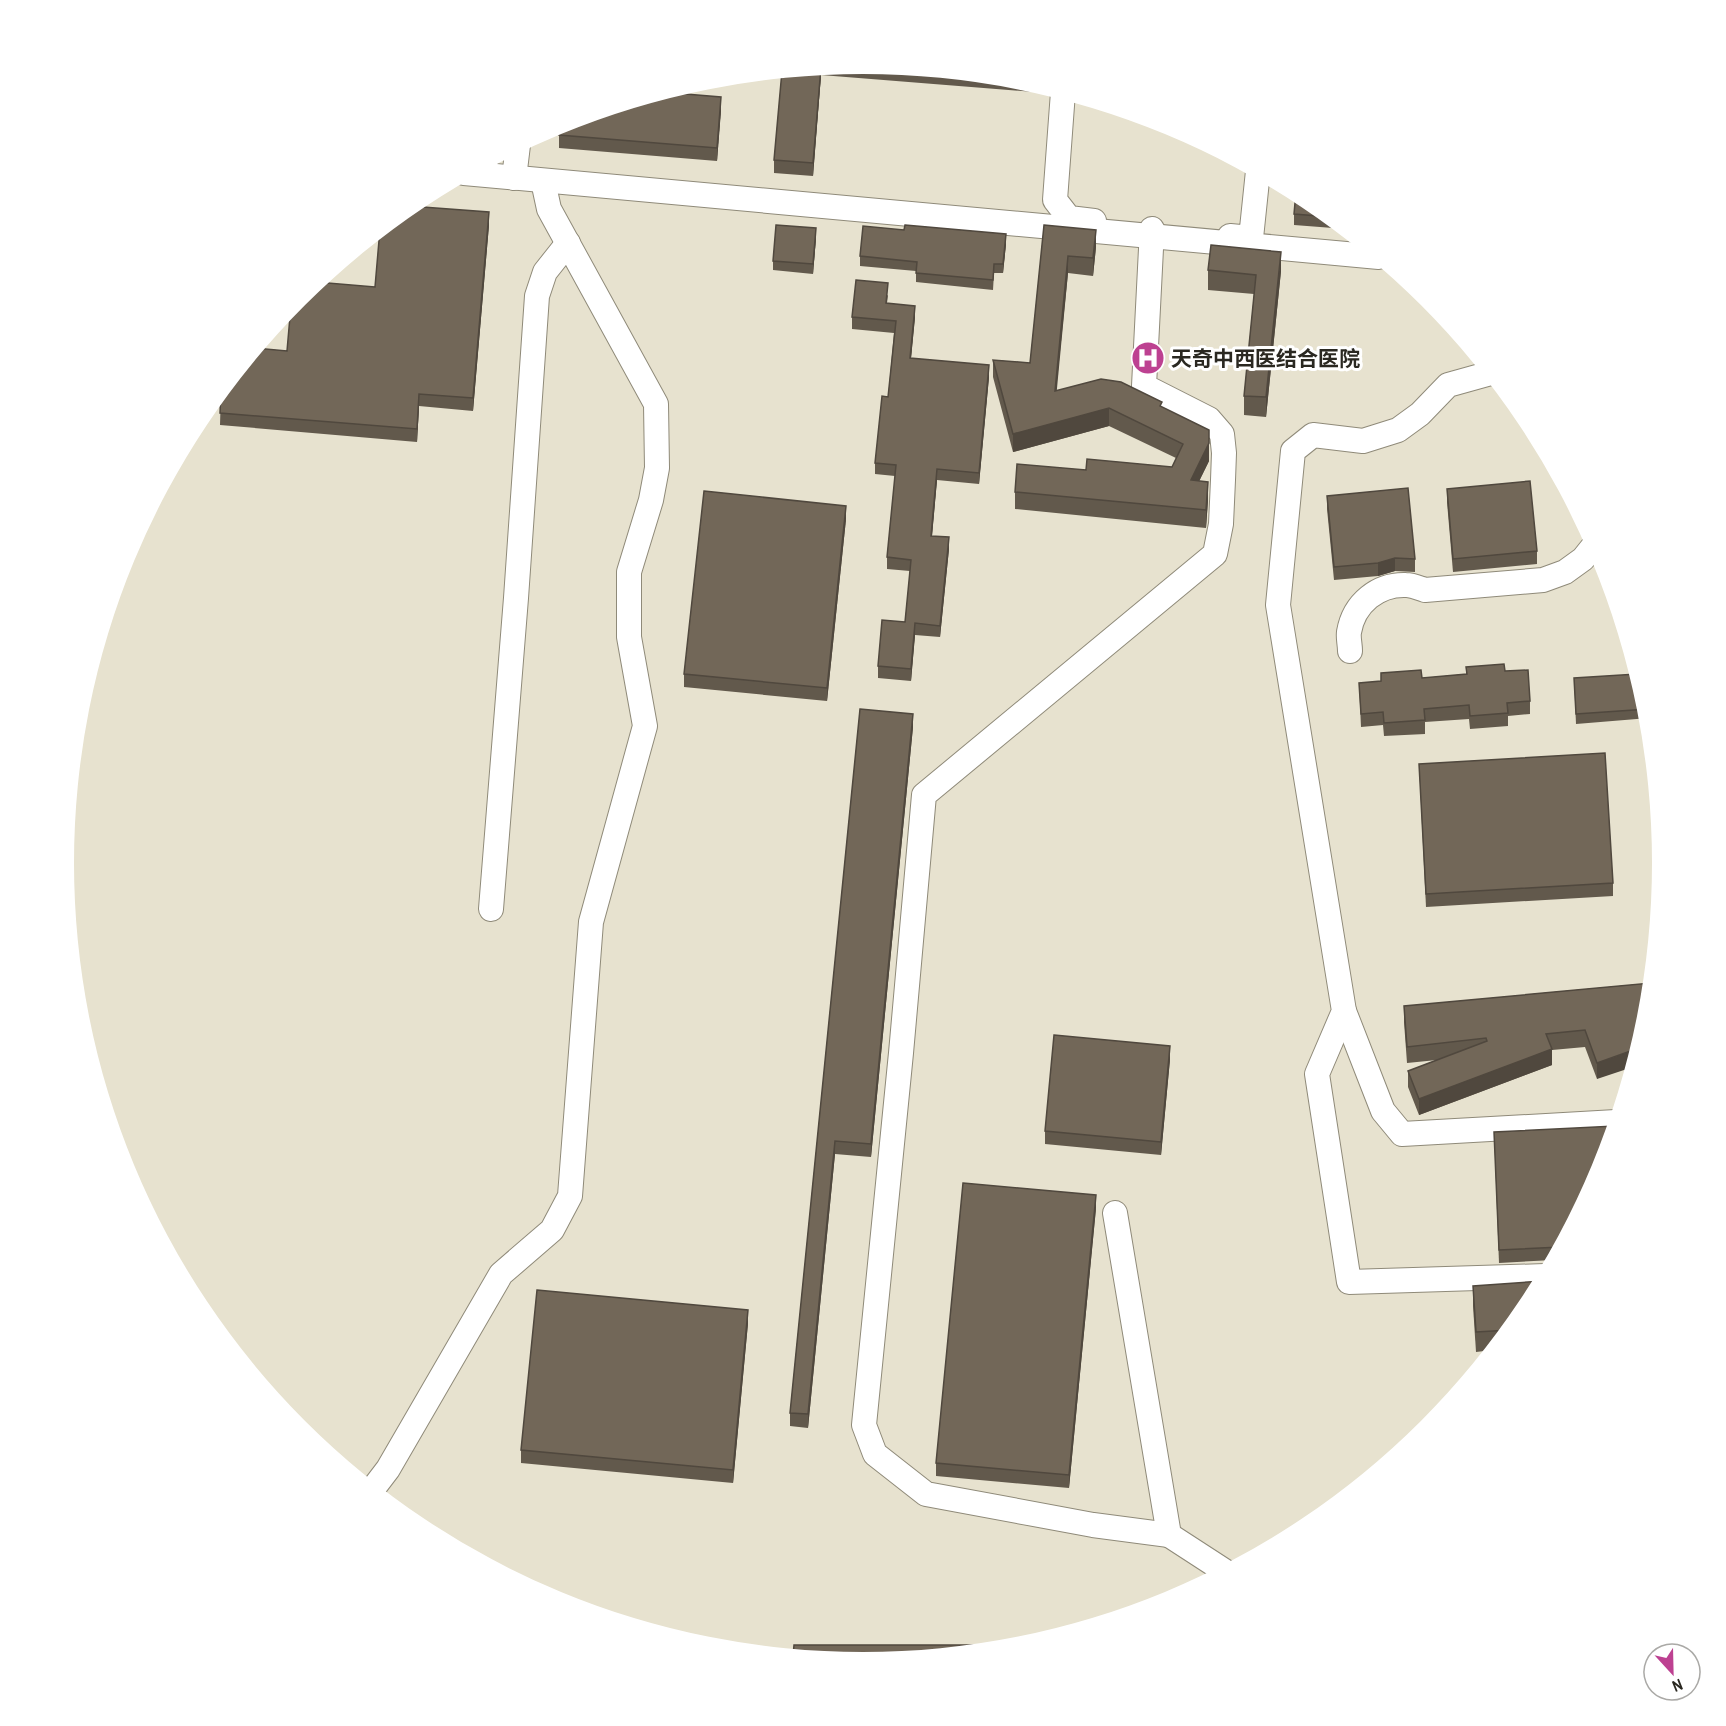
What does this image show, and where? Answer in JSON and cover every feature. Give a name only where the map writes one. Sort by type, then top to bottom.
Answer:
[{"type":"street","points":[[1062,99],[1055,200],[1069,218],[1152,233],[1251,238],[1257,179]]},
{"type":"street","points":[[514,178],[517,154]]},
{"type":"street","points":[[477,174],[1152,233],[1367,256]]},
{"type":"street","points":[[376,1484],[388,1469],[501,1275],[552,1230],[570,1196],[591,922],[645,726],[629,637],[629,572],[651,500],[657,468],[656,404],[549,209],[543,181]]},
{"type":"street","points":[[1152,233],[1144,386],[1209,419],[1222,434],[1224,453],[1221,524],[1215,554],[924,795],[864,1425],[875,1454],[926,1494],[1093,1525],[1169,1534],[1219,1567]]},
{"type":"street","points":[[490,909],[516,598],[537,296],[545,272],[568,243]]},
{"type":"street","points":[[1483,375],[1448,385],[1420,414],[1398,430],[1363,441],[1313,435],[1293,451],[1278,605],[1344,1011],[1383,1111],[1402,1134],[1609,1122]]},
{"type":"street","points":[[1350,651],[1349,633],[1353,617],[1362,603],[1375,592],[1391,586],[1408,585],[1425,590],[1543,579],[1565,572],[1588,552]]},
{"type":"street","points":[[1344,1011],[1317,1074],[1349,1282],[1535,1276]]},
{"type":"street","points":[[1115,1213],[1169,1534]]},
{"type":"building","points":[[820,75],[813,163],[774,160],[781,78]]},
{"type":"building","points":[[686,94],[721,97],[717,148],[559,135],[609,115],[659,100]]},
{"type":"building","points":[[1295,203],[1314,216],[1294,214]]},
{"type":"building","points":[[424,207],[489,212],[473,398],[419,394],[417,429],[220,413],[220,405],[264,349],[287,351],[290,321],[328,283],[375,287],[379,239]]},
{"type":"building","points":[[776,225],[816,228],[813,264],[773,261]]},
{"type":"building","points":[[905,225],[1006,234],[1003,264],[994,264],[993,280],[916,273],[917,262],[860,256],[863,226],[904,230]]},
{"type":"building","points":[[1044,225],[1096,230],[1093,258],[1068,256],[1055,391],[1101,379],[1121,382],[1162,402],[1160,406],[1209,430],[1209,443],[1191,480],[1208,482],[1206,510],[1015,492],[1017,464],[1086,470],[1087,459],[1172,467],[1183,444],[1109,408],[1013,434],[993,360],[1030,363]]},
{"type":"building","points":[[1211,245],[1281,252],[1266,397],[1244,396],[1256,275],[1208,270]]},
{"type":"building","points":[[856,280],[888,283],[886,303],[915,306],[910,358],[989,365],[979,473],[937,469],[931,536],[949,537],[940,626],[915,623],[911,669],[878,666],[882,620],[905,622],[911,560],[887,557],[896,465],[875,463],[882,396],[888,397],[896,321],[852,317]]},
{"type":"building","points":[[1530,481],[1537,551],[1453,559],[1447,489]]},
{"type":"building","points":[[1408,488],[1415,559],[1395,558],[1378,563],[1334,567],[1327,496]]},
{"type":"building","points":[[704,491],[846,506],[827,688],[684,674]]},
{"type":"building","points":[[1504,664],[1505,671],[1528,670],[1530,701],[1507,703],[1508,713],[1470,716],[1469,705],[1424,709],[1425,720],[1384,723],[1383,712],[1361,714],[1359,683],[1381,681],[1381,673],[1421,670],[1422,678],[1467,674],[1466,667]]},
{"type":"building","points":[[1629,674],[1637,710],[1576,714],[1574,678]]},
{"type":"building","points":[[860,709],[913,714],[871,1144],[835,1141],[808,1414],[790,1413]]},
{"type":"building","points":[[1605,753],[1613,883],[1426,894],[1419,764]]},
{"type":"building","points":[[1643,984],[1629,1051],[1597,1063],[1585,1030],[1546,1034],[1552,1049],[1419,1099],[1408,1071],[1487,1041],[1486,1038],[1407,1047],[1404,1006]]},
{"type":"building","points":[[1054,1035],[1170,1046],[1161,1142],[1045,1131]]},
{"type":"building","points":[[1607,1126],[1571,1212],[1553,1247],[1499,1250],[1494,1132]]},
{"type":"building","points":[[963,1183],[1096,1195],[1069,1475],[936,1463]]},
{"type":"building","points":[[1532,1282],[1499,1331],[1476,1332],[1473,1286]]},
{"type":"building","points":[[537,1290],[748,1310],[733,1470],[521,1450]]},
{"type":"building","points":[[794,1645],[972,1645],[915,1651],[794,1649]]},
{"type":"place","name":"天奇中西医结合医院","points":[[1148,358]]}]
